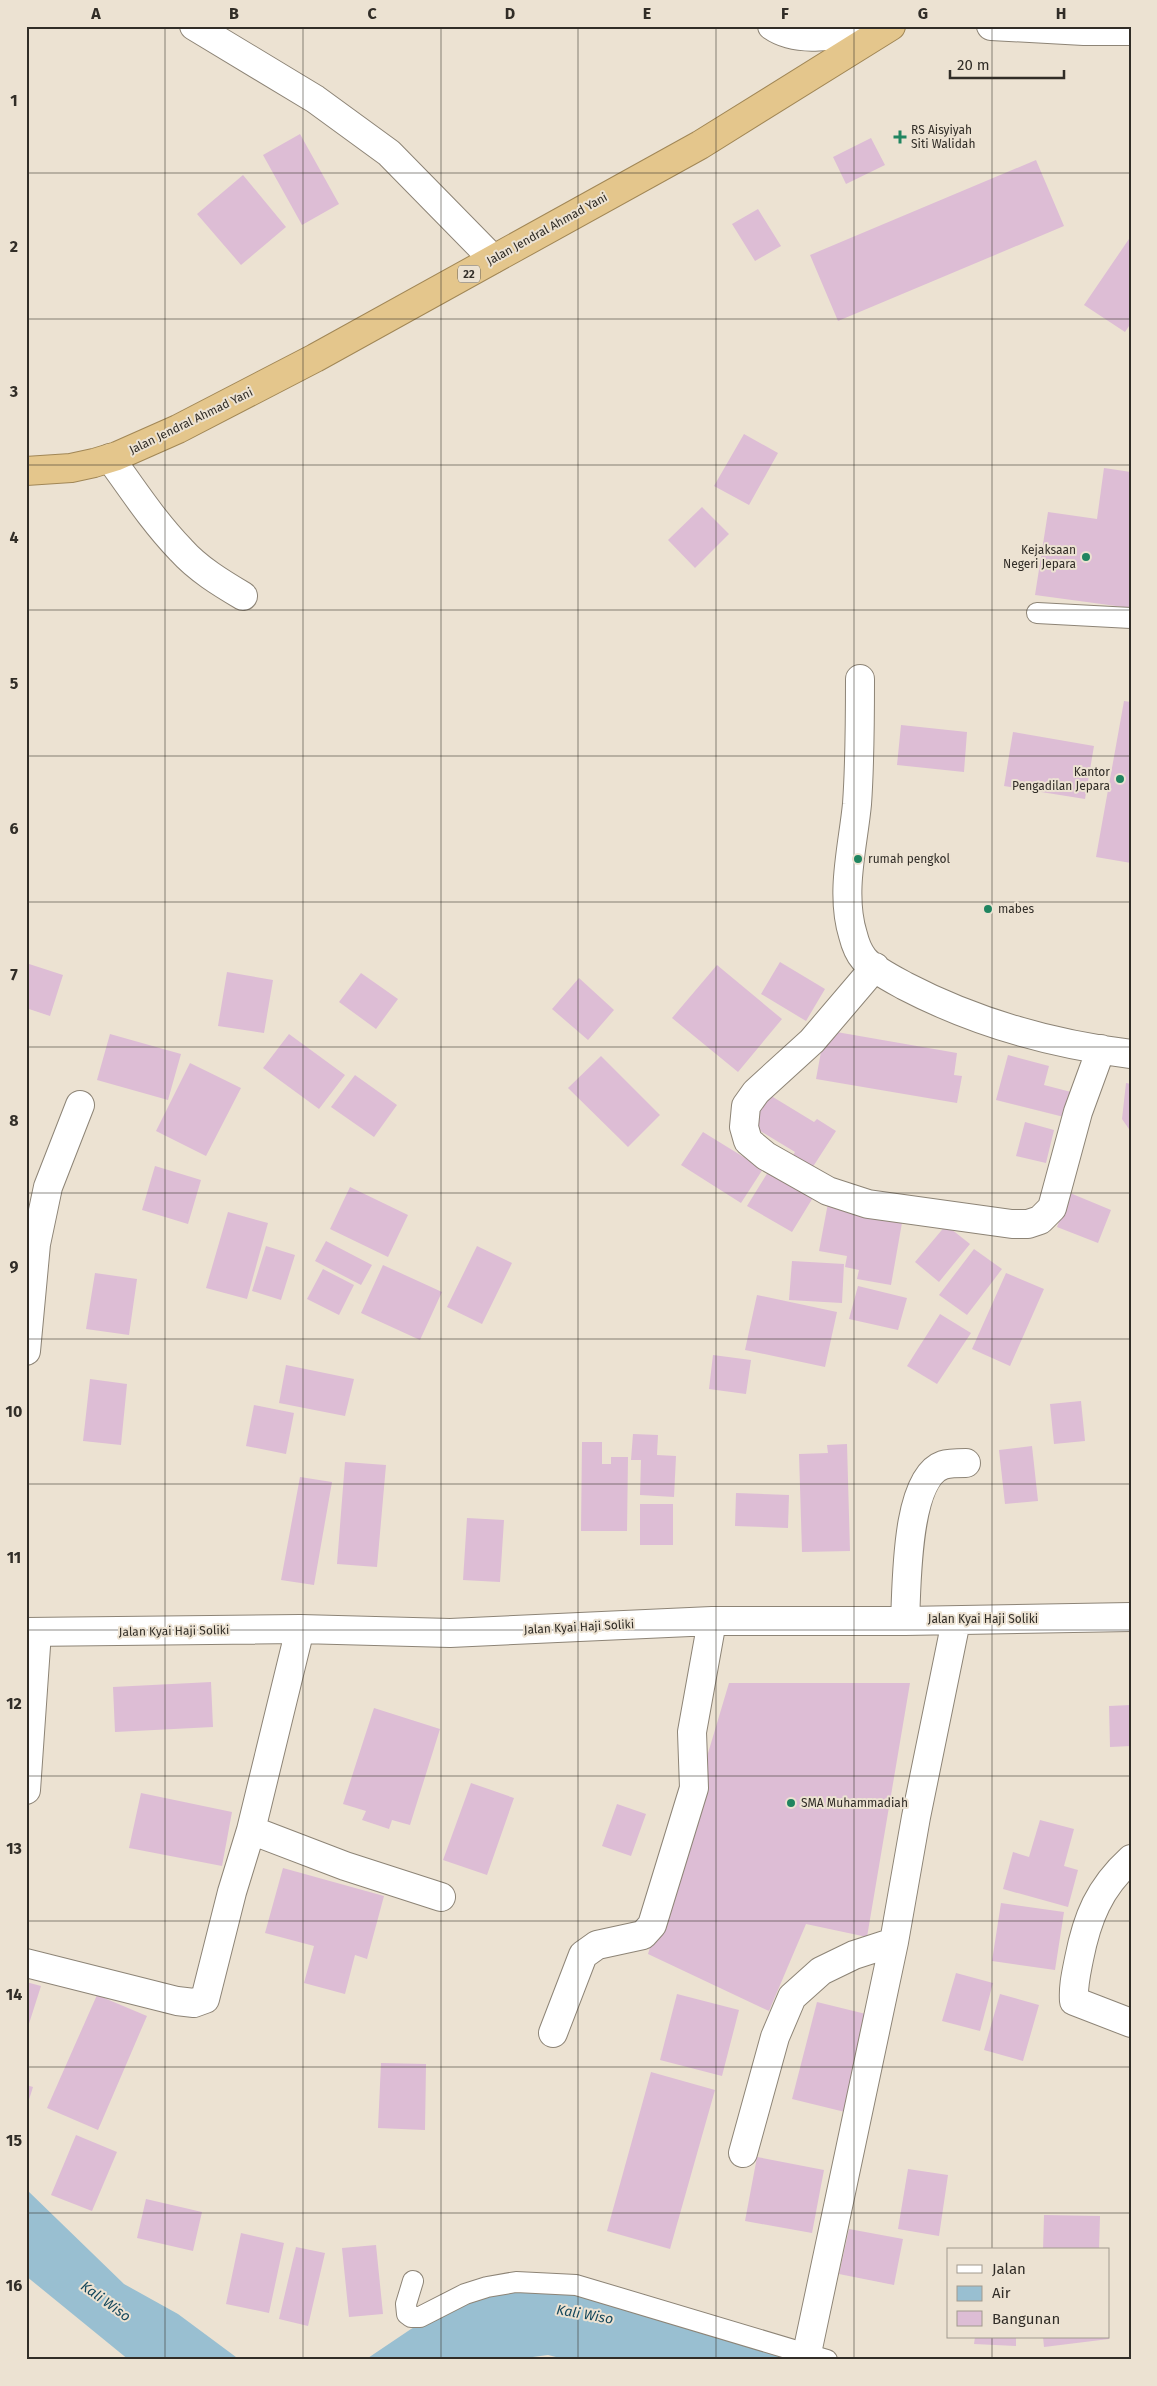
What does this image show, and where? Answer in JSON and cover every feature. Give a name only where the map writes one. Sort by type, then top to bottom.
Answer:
[{"type":"highway","name":"Jalan Jendral Ahmad Yani","points":[[26,471],[72,468],[110,458],[178,429],[315,358],[700,145],[891,26]]},
{"type":"street","points":[[194,26],[315,100],[389,153],[493,259]]},
{"type":"street","points":[[772,26],[778,30],[820,38],[876,26]]},
{"type":"street","points":[[991,26],[1084,31],[1131,31]]},
{"type":"street","points":[[110,458],[141,502],[182,552],[216,580],[243,596]]},
{"type":"street","points":[[860,679],[861,740],[848,876],[850,923],[857,947],[864,960],[892,979],[945,1007],[1014,1031],[1101,1050],[1131,1054]]},
{"type":"street","points":[[875,967],[812,1041],[756,1092],[746,1106],[744,1127],[748,1141],[766,1156],[828,1191],[868,1204],[1012,1224],[1028,1224],[1040,1220],[1052,1208],[1078,1112],[1101,1050]]},
{"type":"street","points":[[26,1351],[36,1244],[48,1187],[80,1105]]},
{"type":"street","points":[[905,1621],[911,1530],[918,1497],[928,1477],[941,1465],[966,1463]]},
{"type":"street","name":"Jalan Kyai Haji Soliki","points":[[32,1632],[300,1629],[450,1632],[712,1621],[905,1621],[918,1619],[956,1621],[1131,1617]]},
{"type":"street","points":[[553,2033],[583,1955],[597,1945],[643,1935],[652,1925],[694,1788],[692,1732],[712,1621]]},
{"type":"street","points":[[817,2356],[914,1825],[956,1621]]},
{"type":"street","points":[[26,1963],[177,2001],[194,2003],[205,2000],[232,1892],[251,1830],[300,1629]]},
{"type":"street","points":[[26,1790],[32,1632]]},
{"type":"street","points":[[251,1830],[346,1866],[441,1897]]},
{"type":"street","points":[[1131,1859],[1118,1870],[1091,1912],[1084,1930],[1073,1986],[1074,2001],[1131,2023]]},
{"type":"street","points":[[742,2153],[775,2036],[792,1997],[821,1971],[854,1956],[894,1942]]},
{"type":"lane","points":[[1037,613],[1131,618]]},
{"type":"lane","points":[[413,2281],[406,2304],[407,2314],[411,2317],[420,2317],[465,2294],[488,2287],[516,2282],[576,2285],[817,2356]]},
{"type":"water","name":"Kali Wiso","points":[[26,2189],[124,2284],[178,2314],[240,2360],[129,2360],[26,2276]]},
{"type":"water","name":"Kali Wiso","points":[[513,2284],[573,2287],[825,2360],[568,2360],[548,2355],[510,2360],[365,2360],[411,2329],[464,2300]]},
{"type":"building","points":[[300,134],[339,204],[302,225],[263,155]]},
{"type":"building","points":[[871,138],[885,165],[846,184],[833,157]]},
{"type":"building","points":[[1036,160],[1064,226],[838,321],[810,255]]},
{"type":"building","points":[[243,175],[286,227],[241,265],[197,214]]},
{"type":"building","points":[[758,209],[781,246],[755,261],[732,224]]},
{"type":"building","points":[[1131,236],[1131,323],[1125,332],[1084,305]]},
{"type":"building","points":[[744,434],[778,453],[749,505],[714,486]]},
{"type":"building","name":"Kejaksaan Negeri Jepara","points":[[1104,468],[1131,472],[1131,608],[1035,595],[1048,512],[1097,519]]},
{"type":"building","points":[[702,507],[729,534],[695,568],[668,540]]},
{"type":"building","name":"Kantor Pengadilan Jepara","points":[[1124,701],[1131,702],[1131,863],[1096,857]]},
{"type":"building","points":[[901,725],[967,732],[964,772],[897,765]]},
{"type":"building","points":[[1013,732],[1094,746],[1085,799],[1004,786]]},
{"type":"building","points":[[780,962],[825,989],[806,1021],[761,994]]},
{"type":"building","points":[[26,963],[63,975],[50,1016],[26,1008]]},
{"type":"building","points":[[717,965],[782,1019],[738,1072],[672,1018]]},
{"type":"building","points":[[227,972],[273,980],[264,1033],[218,1026]]},
{"type":"building","points":[[361,973],[398,999],[376,1029],[339,1002]]},
{"type":"building","points":[[579,978],[614,1010],[588,1040],[552,1009]]},
{"type":"building","points":[[825,1030],[957,1053],[954,1075],[962,1076],[957,1103],[816,1079]]},
{"type":"building","points":[[110,1034],[181,1054],[168,1100],[97,1080]]},
{"type":"building","points":[[289,1034],[345,1075],[319,1109],[263,1068]]},
{"type":"building","points":[[1008,1055],[1049,1066],[1044,1085],[1071,1092],[1064,1117],[996,1100]]},
{"type":"building","points":[[601,1056],[660,1115],[628,1147],[568,1088]]},
{"type":"building","points":[[190,1063],[241,1088],[206,1156],[156,1131]]},
{"type":"building","points":[[355,1075],[397,1105],[374,1137],[331,1107]]},
{"type":"building","points":[[1126,1083],[1131,1084],[1131,1132],[1122,1119]]},
{"type":"building","points":[[768,1094],[814,1122],[817,1119],[836,1131],[807,1176],[788,1164],[795,1152],[749,1124]]},
{"type":"building","points":[[1025,1122],[1054,1130],[1046,1163],[1016,1156]]},
{"type":"building","points":[[703,1132],[763,1169],[741,1203],[681,1165]]},
{"type":"building","points":[[773,1164],[817,1191],[792,1232],[747,1206]]},
{"type":"building","points":[[155,1166],[201,1180],[188,1224],[142,1210]]},
{"type":"building","points":[[350,1187],[408,1215],[388,1257],[330,1229]]},
{"type":"building","points":[[1070,1193],[1111,1210],[1098,1243],[1057,1227]]},
{"type":"building","points":[[828,1203],[903,1217],[891,1285],[857,1279],[859,1270],[845,1267],[847,1256],[819,1251]]},
{"type":"building","points":[[228,1212],[268,1223],[247,1299],[206,1288]]},
{"type":"building","points":[[946,1225],[970,1244],[939,1282],[915,1262]]},
{"type":"building","points":[[326,1241],[372,1265],[361,1285],[315,1261]]},
{"type":"building","points":[[266,1246],[295,1255],[281,1300],[252,1291]]},
{"type":"building","points":[[477,1246],[512,1263],[482,1324],[447,1307]]},
{"type":"building","points":[[974,1249],[1002,1269],[967,1315],[939,1295]]},
{"type":"building","points":[[792,1261],[844,1264],[842,1303],[789,1300]]},
{"type":"building","points":[[383,1265],[442,1292],[420,1340],[361,1313]]},
{"type":"building","points":[[323,1269],[354,1285],[339,1315],[307,1299]]},
{"type":"building","points":[[95,1273],[137,1279],[129,1335],[86,1329]]},
{"type":"building","points":[[1006,1273],[1044,1289],[1010,1366],[972,1349]]},
{"type":"building","points":[[858,1286],[907,1298],[898,1330],[849,1319]]},
{"type":"building","points":[[757,1295],[837,1312],[825,1367],[745,1350]]},
{"type":"building","points":[[940,1314],[971,1333],[937,1384],[907,1366]]},
{"type":"building","points":[[713,1355],[751,1360],[746,1394],[709,1389]]},
{"type":"building","points":[[286,1365],[354,1379],[345,1416],[279,1403]]},
{"type":"building","points":[[90,1379],[127,1384],[121,1445],[83,1441]]},
{"type":"building","points":[[1081,1401],[1085,1441],[1054,1444],[1050,1404]]},
{"type":"building","points":[[254,1405],[294,1413],[286,1454],[246,1446]]},
{"type":"building","points":[[633,1434],[658,1435],[657,1455],[676,1456],[674,1497],[640,1495],[641,1460],[631,1460]]},
{"type":"building","points":[[582,1442],[602,1442],[602,1464],[611,1464],[611,1457],[628,1457],[627,1531],[581,1531]]},
{"type":"building","points":[[847,1444],[850,1551],[802,1552],[799,1454],[828,1453],[827,1445]]},
{"type":"building","points":[[1032,1446],[1038,1501],[1005,1504],[999,1450]]},
{"type":"building","points":[[345,1462],[386,1465],[377,1567],[337,1564]]},
{"type":"building","points":[[300,1477],[332,1482],[314,1585],[281,1580]]},
{"type":"building","points":[[736,1493],[789,1495],[788,1528],[735,1526]]},
{"type":"building","points":[[640,1504],[673,1504],[673,1545],[640,1545]]},
{"type":"building","points":[[467,1518],[504,1520],[500,1582],[463,1580]]},
{"type":"building","points":[[211,1682],[213,1727],[115,1732],[113,1687]]},
{"type":"building","name":"SMA Muhammadiah","points":[[729,1683],[910,1683],[867,1937],[806,1924],[769,2011],[648,1954]]},
{"type":"building","points":[[1131,1705],[1131,1746],[1110,1747],[1109,1706]]},
{"type":"building","points":[[374,1708],[440,1729],[410,1825],[392,1820],[389,1829],[362,1820],[366,1811],[343,1804]]},
{"type":"building","points":[[471,1783],[514,1798],[487,1875],[443,1860]]},
{"type":"building","points":[[141,1793],[232,1812],[222,1866],[129,1848]]},
{"type":"building","points":[[617,1804],[646,1814],[631,1856],[602,1846]]},
{"type":"building","points":[[1040,1820],[1074,1829],[1064,1866],[1078,1870],[1068,1907],[1003,1889],[1013,1852],[1029,1857]]},
{"type":"building","points":[[283,1868],[384,1896],[367,1959],[355,1955],[345,1994],[304,1983],[314,1946],[265,1933]]},
{"type":"building","points":[[1001,1903],[1064,1912],[1055,1970],[992,1961]]},
{"type":"building","points":[[956,1973],[993,1983],[980,2031],[942,2021]]},
{"type":"building","points":[[26,1982],[41,1986],[27,2030],[26,2029]]},
{"type":"building","points":[[677,1994],[739,2010],[722,2076],[660,2060]]},
{"type":"building","points":[[1000,1994],[1039,2005],[1023,2061],[984,2050]]},
{"type":"building","points":[[97,1995],[147,2016],[98,2130],[47,2108]]},
{"type":"building","points":[[817,2002],[874,2016],[849,2113],[792,2099]]},
{"type":"building","points":[[381,2063],[426,2064],[425,2130],[378,2128]]},
{"type":"building","points":[[651,2072],[715,2090],[670,2249],[607,2231]]},
{"type":"building","points":[[26,2085],[33,2087],[27,2106],[26,2106]]},
{"type":"building","points":[[76,2135],[117,2152],[92,2211],[51,2195]]},
{"type":"building","points":[[757,2157],[824,2170],[812,2233],[745,2221]]},
{"type":"building","points":[[908,2169],[948,2175],[939,2236],[898,2229]]},
{"type":"building","points":[[146,2199],[202,2212],[193,2251],[137,2238]]},
{"type":"building","points":[[1044,2215],[1100,2216],[1099,2248],[1043,2248]]},
{"type":"building","points":[[849,2229],[903,2239],[894,2285],[839,2274]]},
{"type":"building","points":[[241,2233],[284,2243],[269,2313],[226,2304]]},
{"type":"building","points":[[376,2245],[383,2314],[349,2317],[342,2248]]},
{"type":"building","points":[[296,2247],[325,2253],[308,2326],[279,2319]]},
{"type":"building","points":[[975,2338],[1016,2338],[1016,2346],[974,2344]]},
{"type":"building","points":[[1043,2338],[1109,2338],[1109,2339],[1044,2347]]},
{"type":"place","name":"RS Aisyiyah Siti Walidah","points":[[900,137]]},
{"type":"place","name":"Kejaksaan Negeri Jepara","points":[[1086,557]]},
{"type":"place","name":"Kantor Pengadilan Jepara","points":[[1120,779]]},
{"type":"place","name":"rumah pengkol","points":[[858,859]]},
{"type":"place","name":"mabes","points":[[988,909]]},
{"type":"place","name":"SMA Muhammadiah","points":[[791,1803]]}]
